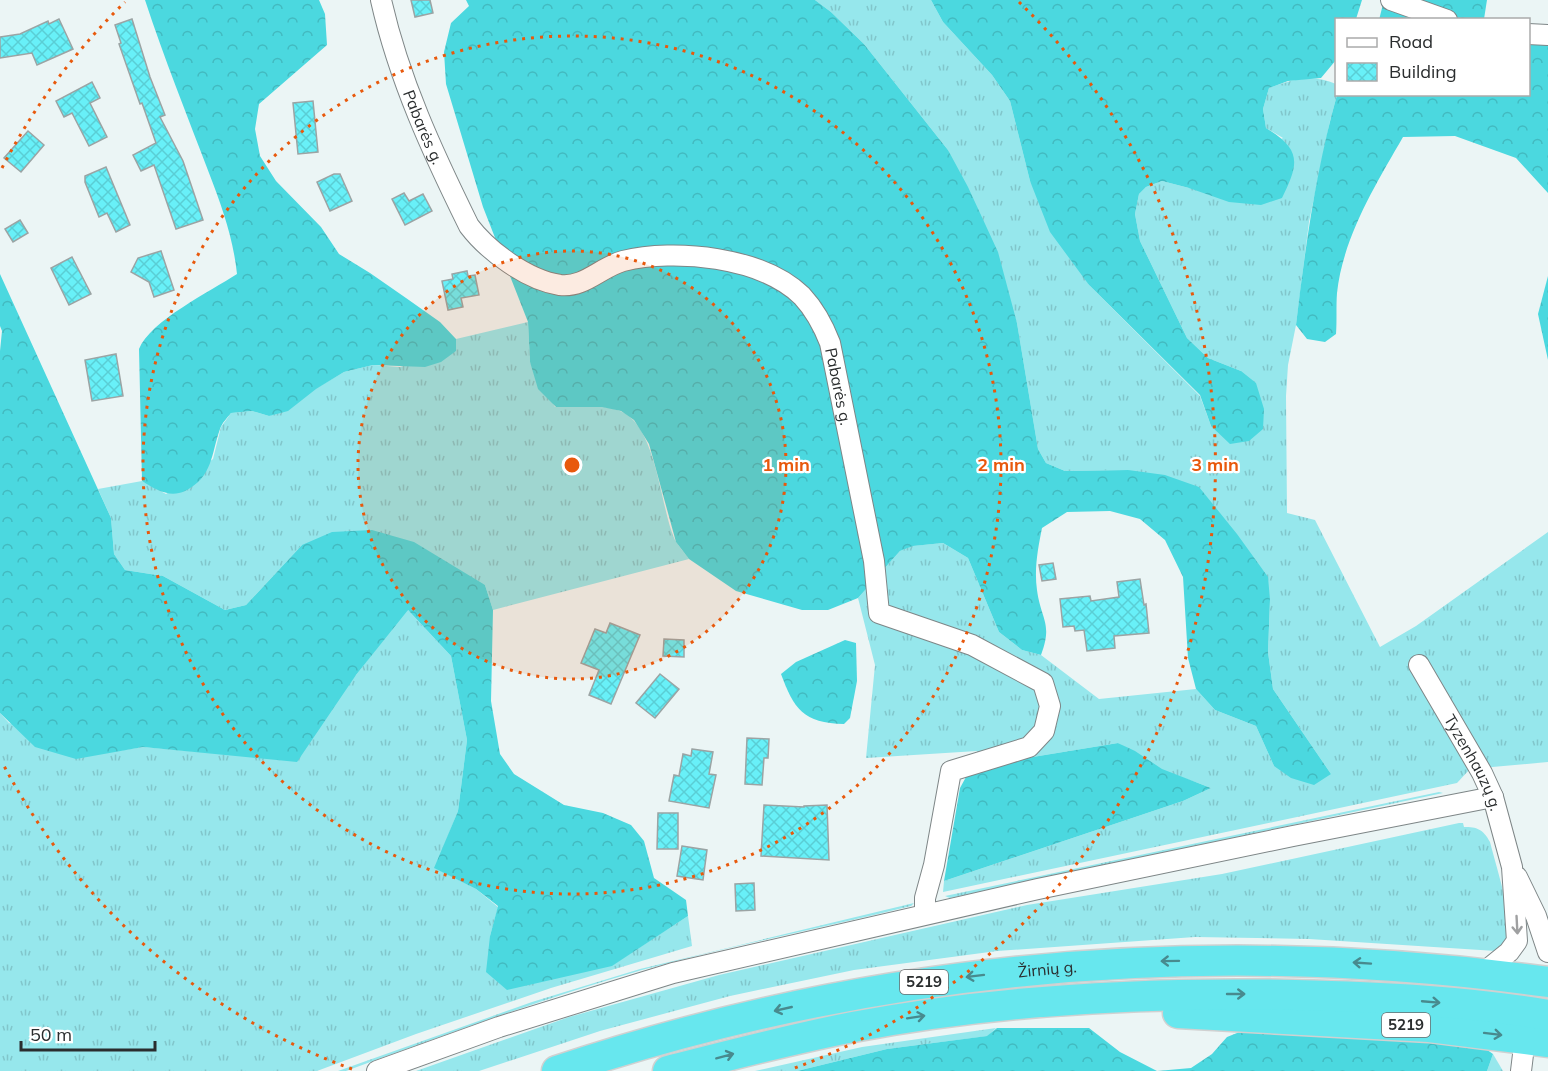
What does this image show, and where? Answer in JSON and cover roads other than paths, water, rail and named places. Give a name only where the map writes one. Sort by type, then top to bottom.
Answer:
[{"type":"highway","name":"Žirnių g.","points":[[557,1071],[626,1048],[821,1000],[924,982],[1022,970],[1134,962],[1228,960],[1343,962],[1483,973],[1548,982]]},
{"type":"highway","name":"Žirnių g.","points":[[668,1071],[756,1048],[854,1027],[939,1013],[1031,1003],[1188,994],[1336,996],[1478,1006],[1548,1015]]},
{"type":"highway","name":"5219","points":[[1031,1003],[1168,1013],[1418,1026],[1536,1040]]},
{"type":"street","name":"Pabarės g.","points":[[381,0],[389,37],[420,121],[469,226],[480,240],[519,270],[559,285],[575,285],[621,262],[653,256],[692,257],[735,262],[767,274],[801,295],[820,320],[830,343],[874,561],[879,613],[972,645],[1043,683],[1050,706],[1044,731],[1029,747],[951,771],[934,865],[925,898],[926,914]]},
{"type":"street","points":[[1391,0],[1441,18]]},
{"type":"street","points":[[1530,34],[1548,35]]},
{"type":"street","name":"Tyzenhauzų g.","points":[[1419,665],[1474,757],[1493,797],[1512,867],[1536,916],[1548,952]]},
{"type":"street","points":[[377,1071],[499,1027],[674,973],[926,914],[1493,797]]},
{"type":"street","name":"Tyzenhauzų g.","points":[[1483,973],[1509,952],[1517,941],[1512,867]]},
{"type":"street","points":[[1521,1071],[1536,1040]]}]
